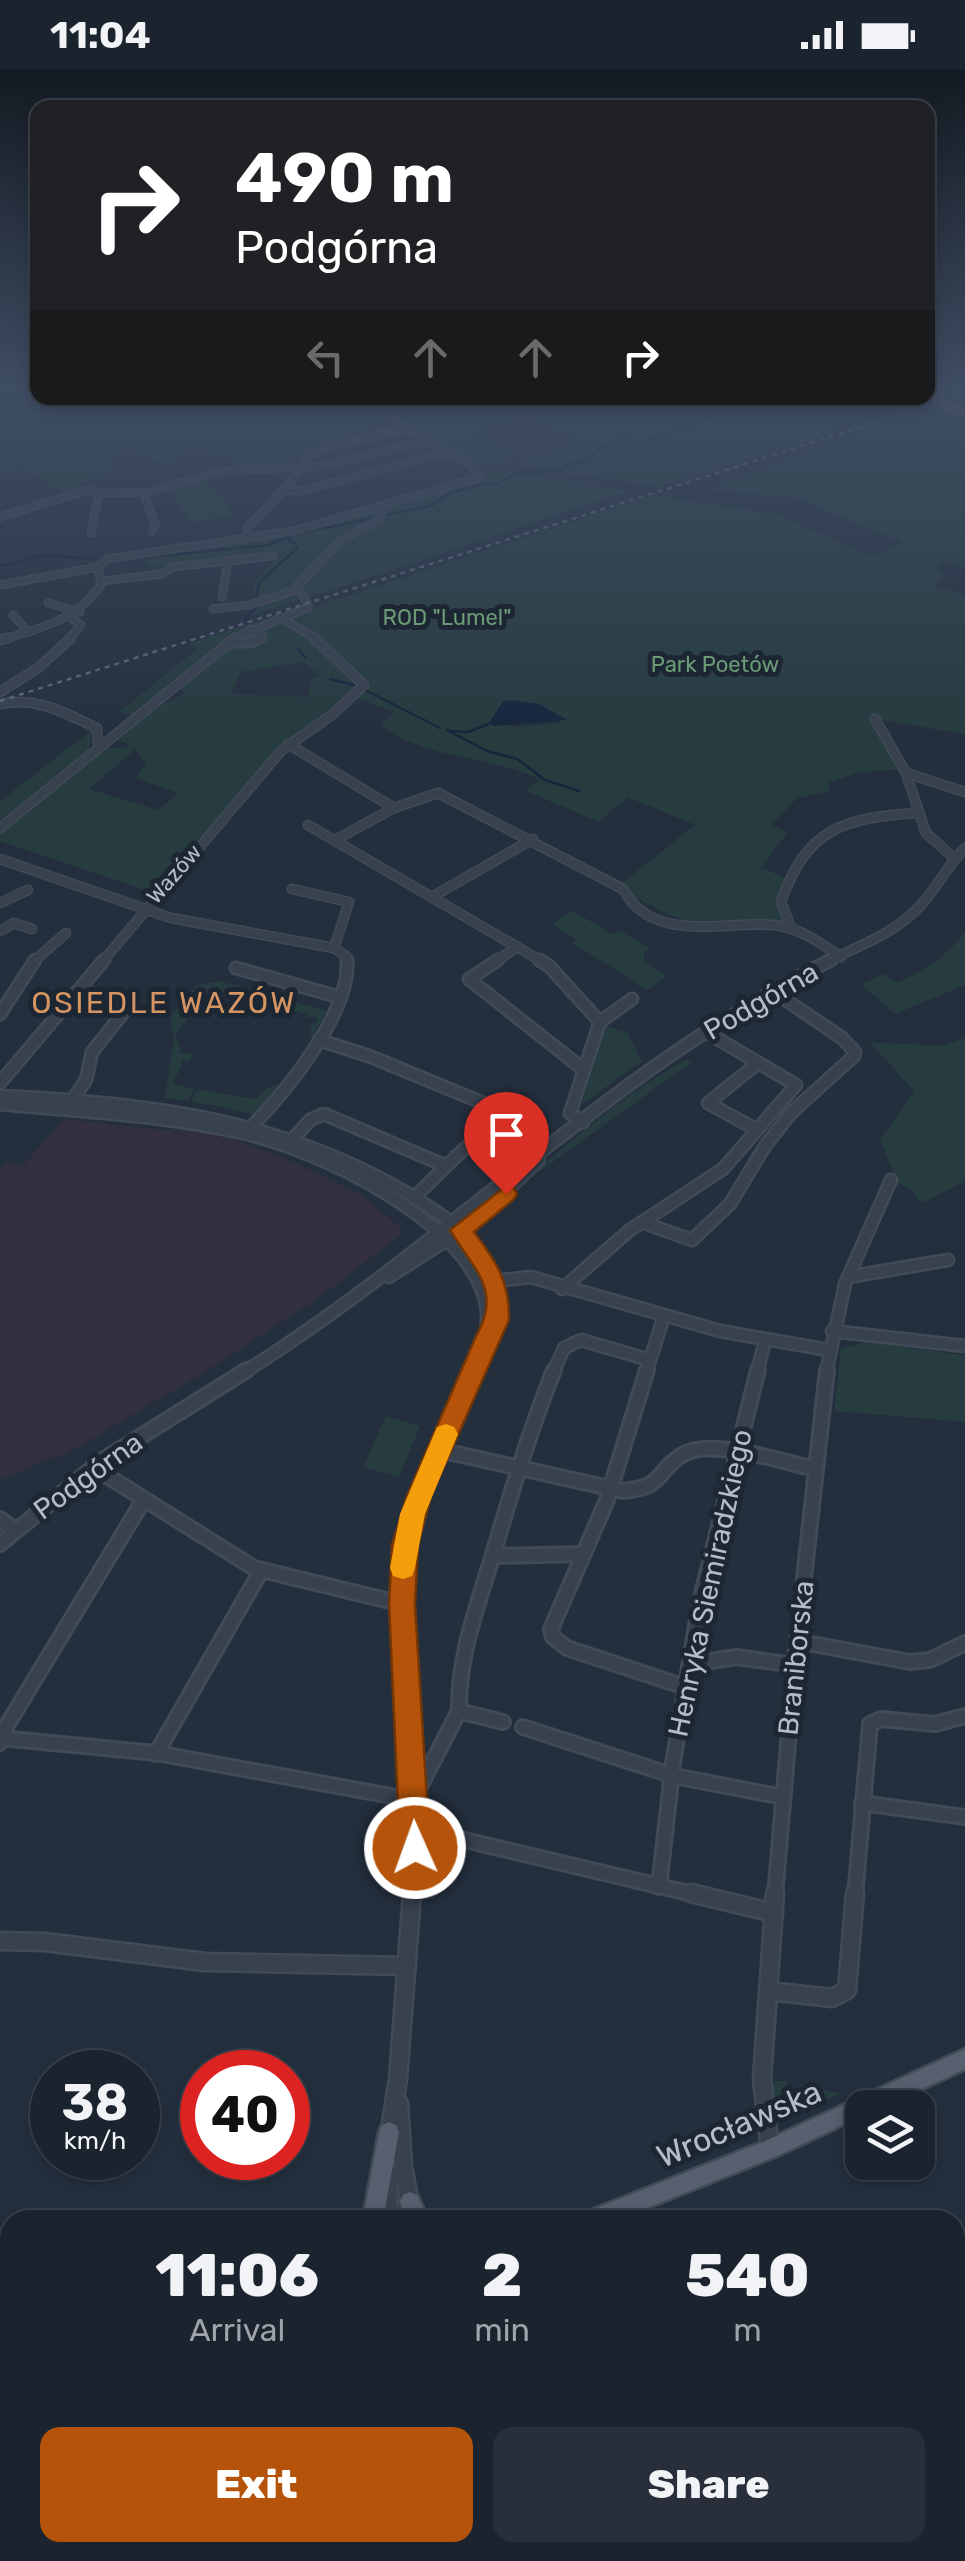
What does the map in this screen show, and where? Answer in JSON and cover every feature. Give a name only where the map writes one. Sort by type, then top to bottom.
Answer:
[{"type":"main road","name":"Wrocławska","points":[[616,2210],[770,2149],[965,2059]]},
{"type":"main road","points":[[375,2210],[389,2132]]},
{"type":"street","points":[[0,517],[48,502]]},
{"type":"street","points":[[91,533],[97,502]]},
{"type":"street","points":[[147,502],[156,525],[152,531]]},
{"type":"street","points":[[249,538],[247,528],[272,502]]},
{"type":"street","points":[[0,586],[98,568],[105,559],[249,538],[400,502]]},
{"type":"street","points":[[212,608],[256,603],[296,590],[341,540],[379,520],[382,514],[378,509]]},
{"type":"street","points":[[103,581],[160,574],[174,566],[272,556]]},
{"type":"street","points":[[222,597],[228,561]]},
{"type":"street","points":[[0,640],[80,612],[103,581],[98,568]]},
{"type":"street","points":[[0,828],[225,643],[309,606],[296,590]]},
{"type":"street","points":[[48,603],[80,612]]},
{"type":"street","points":[[13,615],[29,632]]},
{"type":"street","name":"Wazów","points":[[0,1082],[288,744],[329,718],[361,687],[323,643],[279,617]]},
{"type":"street","points":[[0,692],[49,660],[81,625],[71,618]]},
{"type":"street","points":[[225,643],[262,638],[250,629]]},
{"type":"street","points":[[0,704],[22,698],[38,700],[97,728],[98,743],[103,745]]},
{"type":"street","points":[[875,719],[906,773],[917,813],[937,849],[954,858]]},
{"type":"street","points":[[288,744],[394,808],[401,809],[438,793],[623,889],[638,909],[667,922],[694,928],[772,924],[792,928],[841,957]]},
{"type":"street","points":[[906,773],[965,792]]},
{"type":"street","points":[[335,840],[394,808]]},
{"type":"street","points":[[792,928],[782,896],[800,857],[830,828],[870,816],[917,813]]},
{"type":"street","points":[[308,825],[549,966],[600,1022]]},
{"type":"street","points":[[432,897],[533,839]]},
{"type":"street","name":"Podgórna","points":[[0,1544],[94,1467],[294,1341],[506,1194],[548,1148],[706,1032],[770,990],[841,957],[906,920],[965,848]]},
{"type":"street","points":[[0,859],[184,921],[334,948],[347,957],[351,968],[319,1040],[253,1126],[238,1131]]},
{"type":"street","points":[[292,889],[349,902],[334,948]]},
{"type":"street","points":[[0,903],[28,890]]},
{"type":"street","points":[[0,931],[14,924],[32,929]]},
{"type":"street","points":[[0,1014],[33,962],[66,933]]},
{"type":"street","points":[[518,947],[469,978],[523,1019],[544,1044],[584,1070]]},
{"type":"street","points":[[236,968],[340,997]]},
{"type":"street","points":[[644,1223],[692,1240],[740,1190],[790,1113],[854,1056],[855,1052],[842,1038],[770,990]]},
{"type":"street","points":[[69,1104],[86,1080],[92,1052],[131,1003],[94,994]]},
{"type":"street","points":[[582,1122],[570,1114],[600,1022],[632,999]]},
{"type":"street","points":[[562,1289],[630,1230],[723,1168],[796,1085],[706,1032]]},
{"type":"street","points":[[319,1040],[500,1110],[500,1116],[411,1195],[384,1194]]},
{"type":"street","points":[[758,1063],[708,1103],[758,1130]]},
{"type":"street","points":[[0,1096],[238,1131],[289,1142],[354,1164],[411,1195],[456,1227],[479,1250],[494,1281],[498,1320],[487,1336],[408,1530],[402,1604],[414,1828],[398,2079],[389,2132],[388,2210]]},
{"type":"street","points":[[0,1104],[188,1112],[253,1126],[289,1142],[384,1194],[443,1235],[468,1258],[482,1286],[487,1336]]},
{"type":"street","points":[[289,1142],[310,1120],[324,1114],[446,1166]]},
{"type":"street","name":"Braniborska","points":[[770,2149],[762,2112],[774,1913],[796,1642],[829,1350],[837,1301],[863,1232],[891,1180]]},
{"type":"street","points":[[848,1277],[948,1260]]},
{"type":"street","points":[[494,1281],[525,1276],[765,1341],[829,1350]]},
{"type":"street","points":[[664,1316],[609,1490],[554,1620],[553,1637],[567,1648],[686,1686]]},
{"type":"street","points":[[832,1331],[965,1346]]},
{"type":"street","points":[[413,1800],[459,1712],[457,1695],[466,1653],[493,1556],[553,1373],[568,1344],[581,1340],[650,1360]]},
{"type":"street","name":"Henryka Siemiradzkiego","points":[[660,1887],[700,1602],[765,1341]]},
{"type":"street","points":[[439,1450],[609,1490],[646,1489],[670,1472],[685,1453],[701,1450],[815,1469]]},
{"type":"street","points":[[94,1467],[261,1571],[402,1604]]},
{"type":"street","points":[[0,1740],[144,1501]]},
{"type":"street","points":[[0,1519],[14,1530]]},
{"type":"street","points":[[493,1556],[583,1554]]},
{"type":"street","points":[[156,1754],[261,1571]]},
{"type":"street","points":[[796,1642],[910,1662],[930,1660],[965,1643]]},
{"type":"street","points":[[690,1664],[737,1657],[794,1665]]},
{"type":"street","points":[[459,1712],[470,1711],[503,1722]]},
{"type":"street","points":[[769,1991],[832,1998],[847,1990],[868,1729],[874,1720],[935,1724],[965,1716]]},
{"type":"street","points":[[522,1726],[674,1776],[783,1797]]},
{"type":"street","points":[[0,1740],[52,1740],[156,1754],[413,1800]]},
{"type":"street","points":[[862,1803],[965,1817]]},
{"type":"street","points":[[414,1828],[774,1913]]},
{"type":"street","points":[[0,1941],[76,1945],[178,1960],[407,1966]]},
{"type":"street","points":[[398,2079],[403,2167],[413,2210]]},
{"type":"shaded area","points":[[64,1119],[163,1130],[207,1129],[296,1163],[361,1195],[398,1225],[402,1234],[313,1302],[198,1376],[60,1458],[55,1456],[0,1480],[0,1168],[7,1162],[22,1167]]},
{"type":"green space","points":[[178,502],[224,502],[235,516],[191,523]]},
{"type":"green space","points":[[408,502],[595,502],[306,599],[301,586],[292,586],[299,601],[245,617],[259,606],[252,603],[255,582],[281,553],[150,567],[143,557],[267,538]]},
{"type":"green space","name":"Park Poetów","points":[[631,502],[700,502],[775,514],[872,557],[902,542],[806,502],[965,502],[965,569],[945,560],[933,569],[944,573],[935,587],[965,595],[965,734],[880,720],[905,769],[861,772],[830,782],[829,791],[796,799],[772,824],[787,833],[761,867],[787,879],[780,903],[790,926],[761,921],[697,922],[651,906],[617,887],[695,825],[628,797],[599,822],[526,791],[540,780],[398,737],[381,725],[395,712],[349,696],[329,718],[294,736],[160,888],[153,886],[148,891],[0,841],[0,833],[107,747],[126,749],[129,745],[116,739],[155,705],[171,702],[184,693],[180,685],[258,626],[220,644],[135,716],[119,712],[198,648],[191,643],[276,615],[263,624]],"holes":[[[303,662],[320,676],[310,679],[309,697],[231,694],[241,672]],[[503,702],[539,704],[561,723],[516,727],[490,721]],[[135,749],[146,763],[136,778],[178,793],[158,810],[89,789]]]},
{"type":"green space","points":[[93,729],[89,752],[0,820],[0,801]]},
{"type":"green space","points":[[572,911],[613,934],[619,930],[649,948],[644,962],[667,976],[648,990],[572,943],[576,940],[585,945],[552,924]]},
{"type":"green space","points":[[965,932],[965,985],[895,1014],[861,984],[885,974],[897,983],[907,978],[942,956]]},
{"type":"green space","points":[[220,981],[327,1011],[312,1037],[309,1034],[311,1025],[318,1021],[316,1016],[307,1018],[297,1011],[290,1014],[231,991],[209,994],[175,1035],[179,1053],[194,1054],[189,1061],[183,1060],[173,1084],[194,1089],[188,1101],[165,1098],[174,1037],[170,1017],[196,986]]},
{"type":"green space","points":[[605,1026],[627,1032],[642,1061],[581,1105]]},
{"type":"green space","points":[[965,1038],[965,1181],[922,1203],[911,1189],[898,1183],[880,1140],[914,1091],[869,1042],[944,1046]]},
{"type":"green space","points":[[686,1060],[692,1062],[539,1172],[540,1167],[611,1109]]},
{"type":"green space","points":[[281,1083],[254,1114],[191,1101],[197,1089],[256,1099],[265,1089]]},
{"type":"green space","points":[[865,1342],[965,1355],[965,1422],[834,1411],[841,1349]]},
{"type":"green space","points":[[386,1416],[420,1426],[399,1477],[363,1467]]},
{"type":"green space","points":[[787,2081],[785,2101],[792,2102],[793,2093],[800,2094],[801,2084],[841,2094],[773,2120],[770,2085]]},
{"type":"water","points":[[503,701],[539,704],[567,720],[493,726],[490,722]]},
{"type":"waterway","points":[[383,516],[437,502]]},
{"type":"waterway","points":[[131,559],[268,545],[295,534],[379,517]]},
{"type":"waterway","points":[[245,619],[259,605],[255,602],[259,583],[298,547],[287,538]]},
{"type":"waterway","points":[[0,566],[44,555],[92,559]]},
{"type":"waterway","points":[[298,649],[306,658]]},
{"type":"waterway","points":[[330,679],[357,686],[440,728]]},
{"type":"waterway","points":[[449,731],[468,732],[491,723]]},
{"type":"waterway","points":[[447,730],[487,751],[517,759],[545,780],[579,791]]},
{"type":"railway","points":[[0,701],[625,502]]},
{"type":"slow traffic","points":[[403,1568],[412,1514],[446,1434]]},
{"type":"district","name":"OSIEDLE WAZÓW","points":[[164,1003]]},
{"type":"route","points":[[415,1848],[402,1604],[405,1545],[419,1496],[487,1336],[498,1320],[498,1298],[491,1270],[461,1230],[506,1194]]},
{"type":"park label","name":"ROD \"Lumel\"","points":[[447,617]]}]
